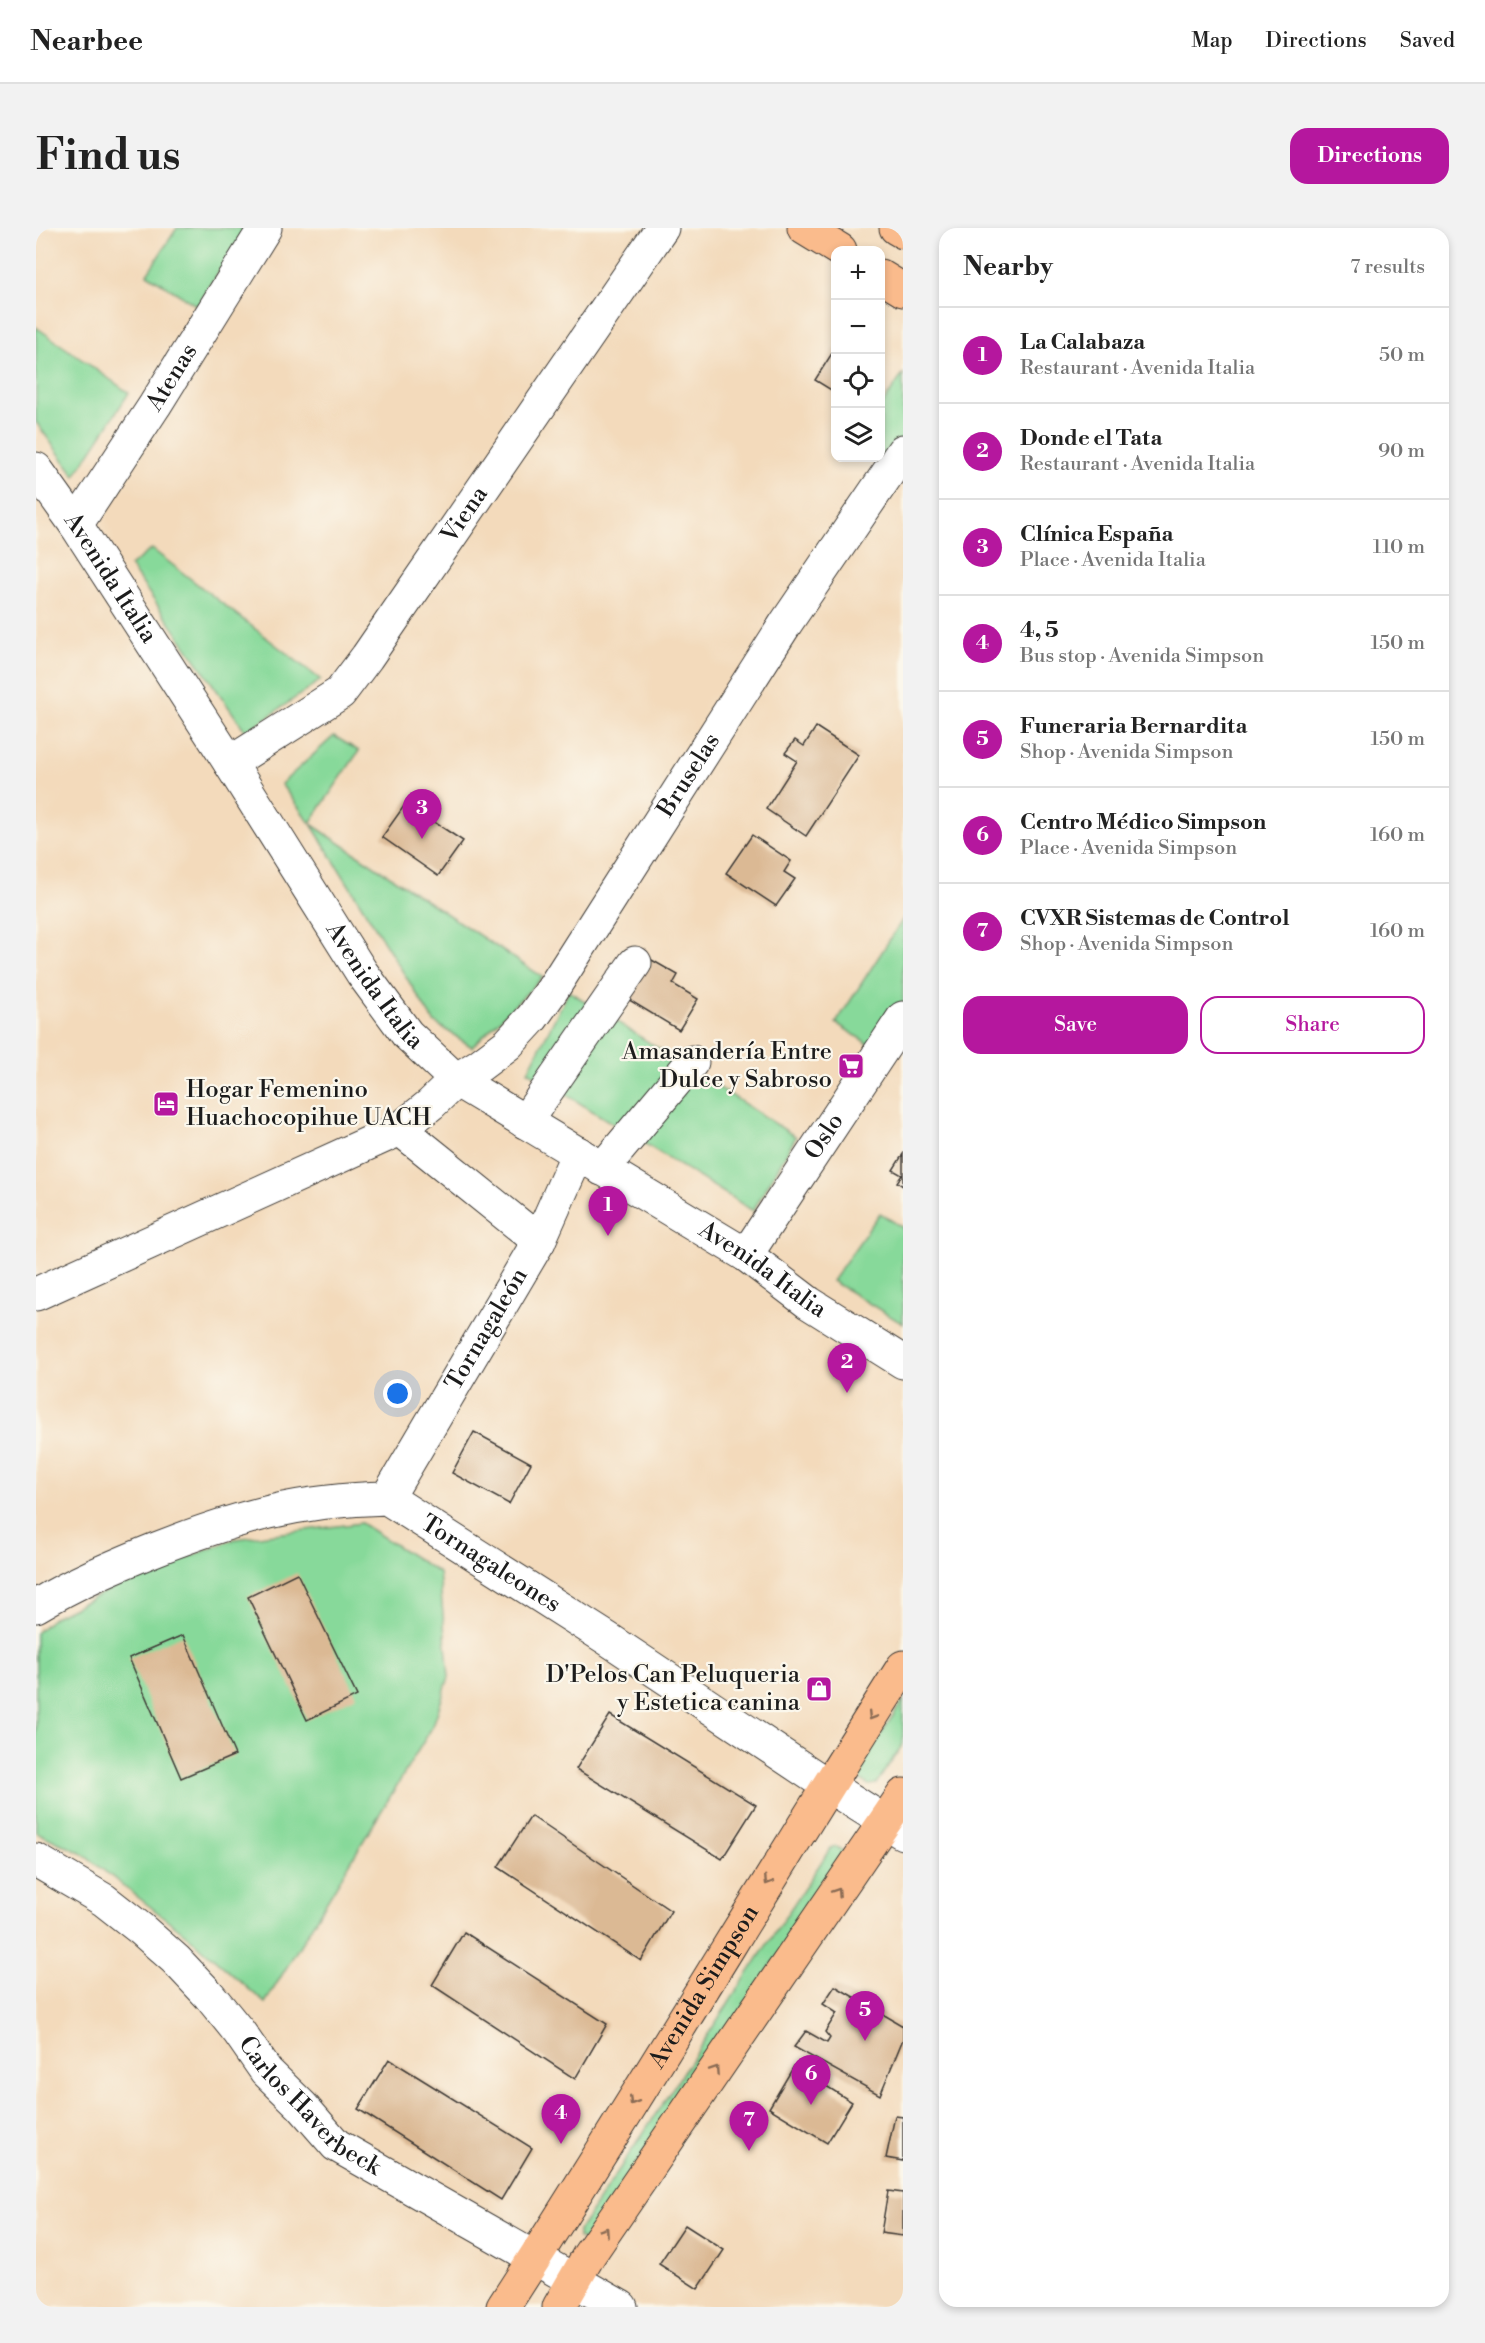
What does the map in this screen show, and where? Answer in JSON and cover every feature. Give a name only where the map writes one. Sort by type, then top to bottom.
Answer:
[{"type":"main road","points":[[804,228],[833,246]]},
{"type":"main road","points":[[896,228],[903,232]]},
{"type":"main road","points":[[885,279],[903,290]]},
{"type":"main road","name":"Avenida Simpson","points":[[503,2307],[552,2233],[827,1785],[903,1667]]},
{"type":"main road","points":[[567,2294],[589,2255],[897,1816]]},
{"type":"street","name":"Atenas","points":[[76,525],[155,405],[265,228]]},
{"type":"street","name":"Viena","points":[[230,763],[340,693],[662,228]]},
{"type":"street","name":"Bruselas","points":[[36,1294],[400,1130],[456,1080],[508,1044],[532,1018],[552,990],[786,623],[903,451]]},
{"type":"street","name":"Avenida Italia","points":[[36,468],[76,525],[383,1004],[414,1042],[456,1080],[746,1255],[809,1303],[903,1362]]},
{"type":"street","points":[[525,1122],[635,963]]},
{"type":"street","name":"Oslo","points":[[746,1255],[903,1018]]},
{"type":"street","name":"Tornagaleón","points":[[387,1498],[539,1241],[590,1161],[692,1062]]},
{"type":"street","points":[[400,1130],[539,1241]]},
{"type":"street","points":[[36,1606],[107,1568],[226,1522],[308,1503],[387,1498]]},
{"type":"street","name":"Tornagaleones","points":[[387,1498],[608,1639],[827,1785],[897,1816]]},
{"type":"street","name":"Carlos Haverbeck","points":[[36,1860],[64,1874],[104,1900],[176,1960],[232,2022],[266,2071],[302,2106],[336,2145],[534,2258],[567,2294],[621,2307]]},
{"type":"green space","points":[[177,228],[247,228],[197,306],[147,274]]},
{"type":"green space","points":[[36,327],[129,393],[75,476],[36,422]]},
{"type":"green space","points":[[903,374],[903,439],[885,454],[885,408],[885,400]]},
{"type":"green space","points":[[152,549],[321,680],[246,732],[130,566]]},
{"type":"green space","points":[[334,736],[359,751],[310,823],[281,784]]},
{"type":"green space","points":[[311,824],[543,977],[472,1047],[434,1022]]},
{"type":"green space","points":[[903,919],[903,1009],[876,1049],[836,1023]]},
{"type":"green space","points":[[569,991],[796,1137],[753,1211],[528,1071]]},
{"type":"green space","points":[[880,1213],[903,1228],[903,1324],[832,1281]]},
{"type":"green space","points":[[361,1523],[439,1573],[449,1677],[433,1726],[265,2003],[188,1936],[81,1853],[36,1832],[36,1633],[54,1617],[125,1582],[235,1539]]},
{"type":"green space","points":[[903,1700],[903,1744],[876,1784],[869,1785],[858,1778],[857,1771]]},
{"type":"green space","points":[[836,1847],[843,1851],[843,1860],[585,2240],[578,2238],[578,2232],[830,1849]]},
{"type":"building","points":[[831,355],[831,390],[815,380]]},
{"type":"building","points":[[816,727],[859,755],[806,836],[766,809],[797,761],[785,753],[795,740],[804,746]]},
{"type":"building","points":[[409,799],[437,818],[434,822],[463,841],[438,876],[382,837]]},
{"type":"building","points":[[752,835],[791,861],[784,872],[795,879],[776,906],[726,873]]},
{"type":"building","points":[[650,959],[678,975],[673,984],[698,999],[679,1030],[626,998]]},
{"type":"building","points":[[903,1154],[903,1186],[897,1182],[902,1175],[893,1170]]},
{"type":"building","points":[[474,1432],[531,1463],[509,1504],[452,1473]]},
{"type":"building","points":[[297,1573],[357,1696],[307,1720],[248,1597]]},
{"type":"building","points":[[183,1635],[235,1755],[181,1778],[129,1658]]},
{"type":"building","points":[[610,1715],[756,1805],[722,1859],[576,1769]]},
{"type":"building","points":[[531,1816],[671,1911],[641,1961],[498,1867]]},
{"type":"building","points":[[464,1932],[607,2024],[575,2079],[432,1985]]},
{"type":"building","points":[[835,1986],[903,2026],[903,2039],[880,2095],[794,2047],[806,2031],[827,2043],[830,2038],[825,2032],[837,2013],[823,2004]]},
{"type":"building","points":[[389,2059],[532,2148],[501,2200],[358,2109]]},
{"type":"building","points":[[794,2066],[852,2102],[827,2143],[769,2108]]},
{"type":"building","points":[[895,2116],[903,2117],[903,2161],[886,2158]]},
{"type":"building","points":[[888,2191],[903,2193],[903,2236],[881,2233]]},
{"type":"building","points":[[685,2225],[724,2250],[698,2289],[659,2264]]},
{"type":"place","name":"Clínica España","points":[[422,839]]},
{"type":"place","name":"Amasandería Entre Dulce y Sabroso","points":[[851,1066]]},
{"type":"place","name":"Hogar Femenino Huachocopihue UACH","points":[[166,1104]]},
{"type":"place","name":"La Calabaza","points":[[608,1236]]},
{"type":"place","name":"Donde el Tata","points":[[847,1393]]},
{"type":"place","name":"D'Pelos Can Peluqueria y Estetica canina","points":[[819,1689]]},
{"type":"place","name":"Funeraria Bernardita","points":[[865,2041]]},
{"type":"place","name":"Centro Médico Simpson","points":[[811,2105]]},
{"type":"place","name":"4, 5","points":[[561,2144]]},
{"type":"place","name":"CVXR Sistemas de Control","points":[[749,2151]]}]
